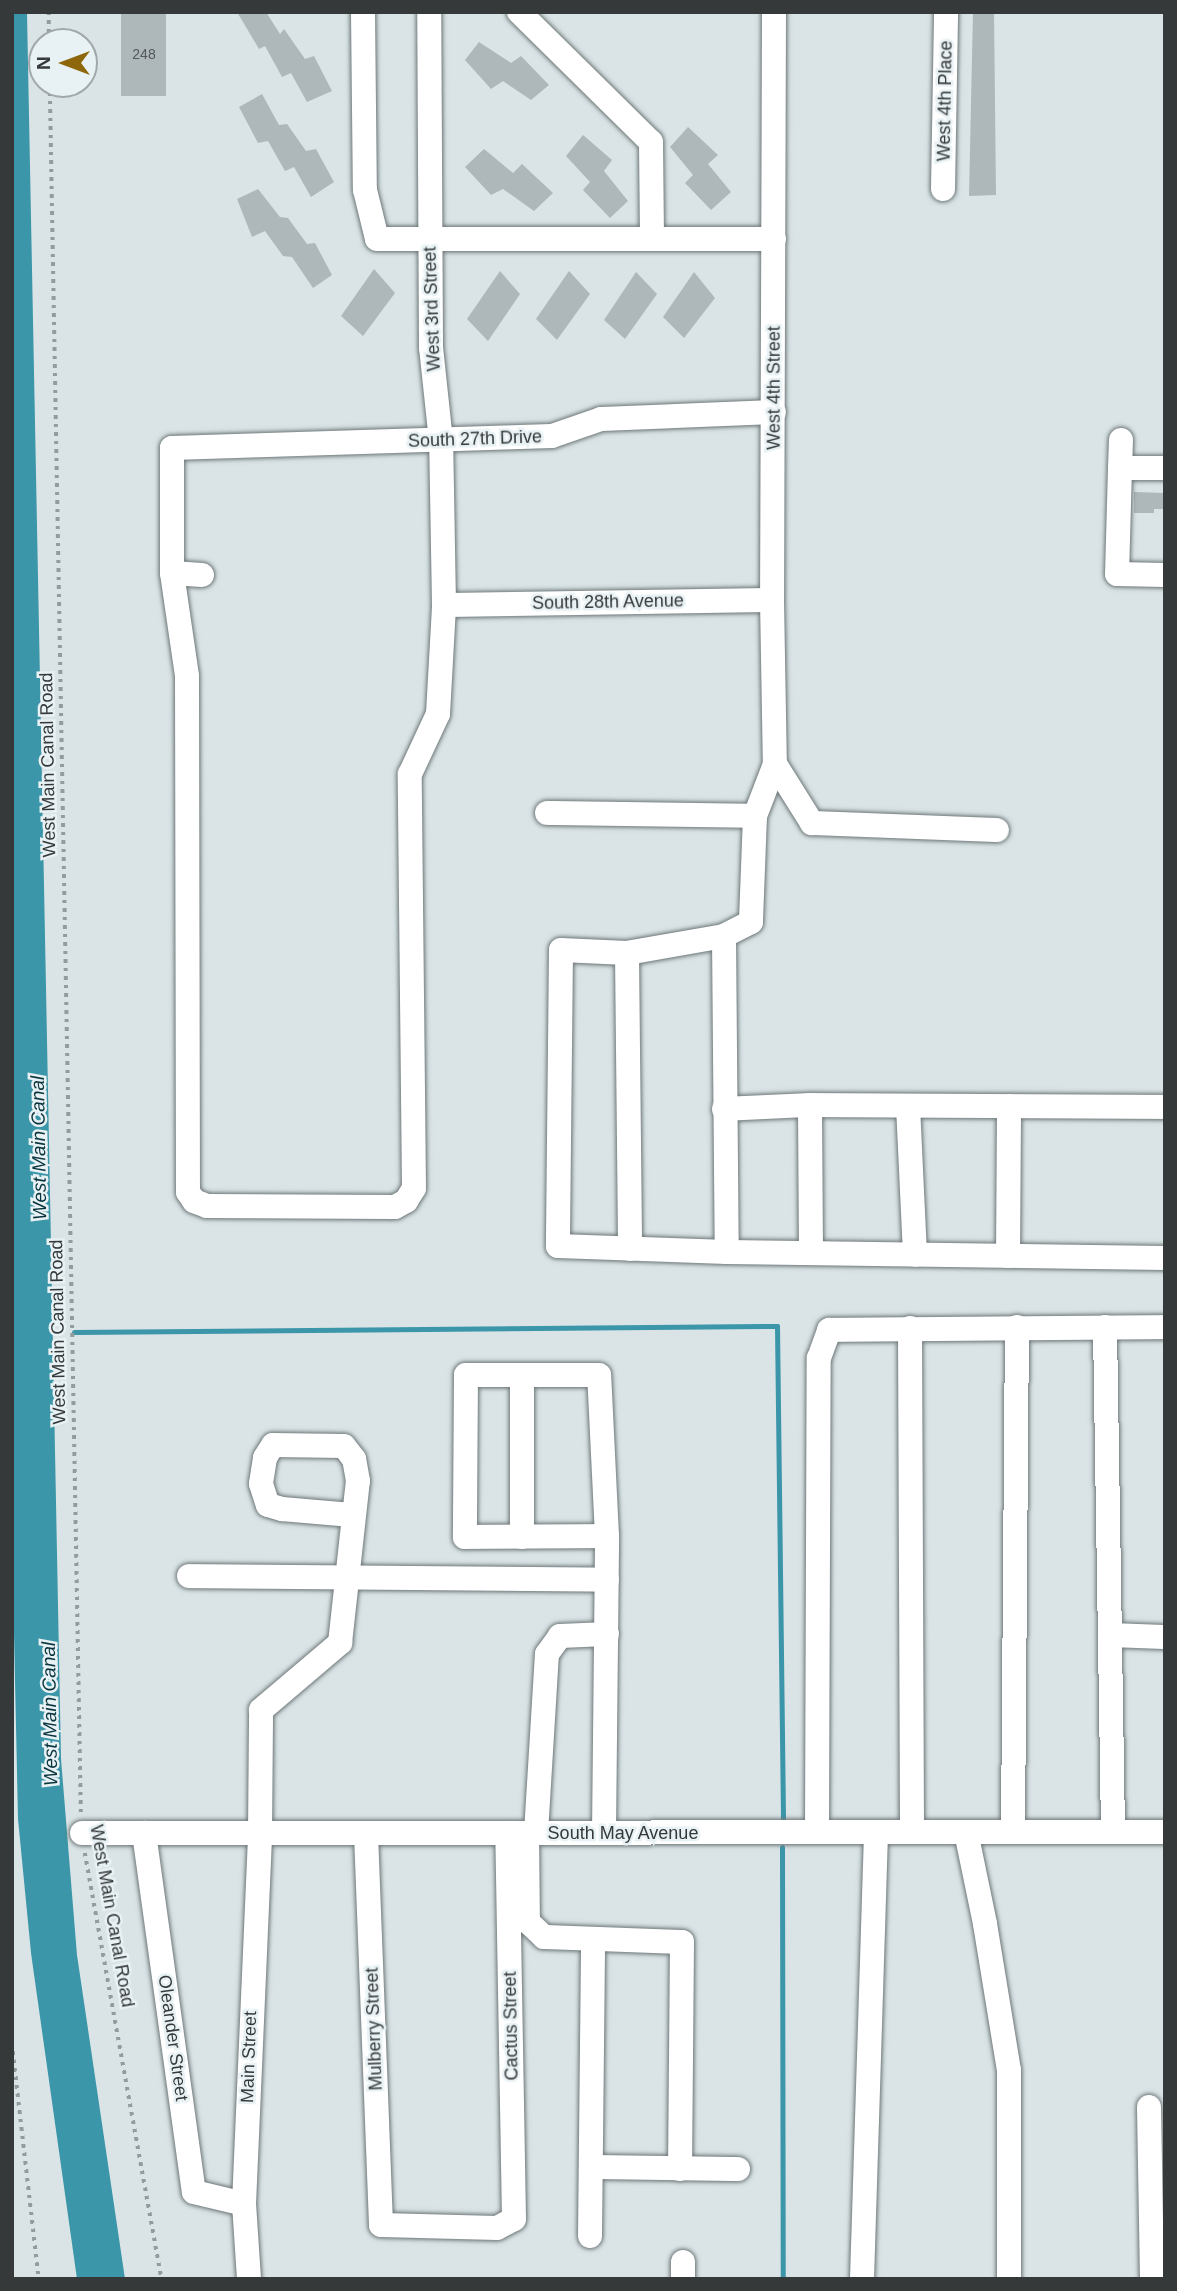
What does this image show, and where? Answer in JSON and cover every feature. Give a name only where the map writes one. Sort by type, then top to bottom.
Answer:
[{"type":"street","points":[[363,12],[365,190],[377,239],[774,239]]},
{"type":"street","name":"West 3rd Street","points":[[172,573],[187,676],[188,1192],[194,1201],[207,1206],[395,1207],[406,1201],[414,1188],[410,774],[438,714],[444,605],[441,441],[431,348],[429,12]]},
{"type":"street","points":[[519,12],[651,142],[652,239]]},
{"type":"street","name":"West 4th Street","points":[[774,12],[772,600],[775,764]]},
{"type":"street","name":"West 4th Place","points":[[943,189],[946,12]]},
{"type":"street","name":"South 27th Drive","points":[[172,573],[172,448],[552,436],[601,419],[774,412]]},
{"type":"street","points":[[1121,440],[1117,574],[1165,575]]},
{"type":"street","points":[[1120,468],[1165,468]]},
{"type":"street","points":[[172,573],[202,575]]},
{"type":"street","name":"South 28th Avenue","points":[[444,605],[772,600]]},
{"type":"street","points":[[775,764],[755,816],[751,922],[724,936],[627,953],[561,950],[558,1246],[727,1252],[1165,1258]]},
{"type":"street","points":[[775,764],[812,822],[997,830]]},
{"type":"street","points":[[547,813],[755,816]]},
{"type":"street","points":[[724,936],[727,1252]]},
{"type":"street","points":[[627,953],[630,1248]]},
{"type":"street","points":[[724,1109],[810,1105],[1165,1107]]},
{"type":"street","points":[[810,1105],[811,1253]]},
{"type":"street","points":[[908,1106],[915,1255]]},
{"type":"street","points":[[1008,1256],[1009,1106]]},
{"type":"street","points":[[1013,1832],[1017,1327]]},
{"type":"street","points":[[1105,1327],[1113,1832]]},
{"type":"street","points":[[817,1832],[819,1358],[829,1330],[1165,1327]]},
{"type":"street","points":[[910,1328],[912,1832]]},
{"type":"street","points":[[522,1375],[522,1536]]},
{"type":"street","points":[[604,1833],[607,1536],[599,1375],[466,1376],[465,1537],[607,1536]]},
{"type":"street","name":"Main Street","points":[[249,2279],[244,2204],[260,1834],[261,1710],[340,1643],[352,1515]]},
{"type":"street","points":[[189,1576],[607,1580]]},
{"type":"street","points":[[607,1634],[560,1636],[547,1654],[523,1833],[528,1922],[544,1937],[682,1942],[680,2169]]},
{"type":"street","points":[[1110,1635],[1165,1637]]},
{"type":"street","points":[[862,2279],[876,1832]]},
{"type":"street","points":[[966,1832],[985,1924],[1009,2070],[1009,2279]]},
{"type":"street","name":"South May Avenue","points":[[82,1833],[1165,1832]]},
{"type":"street","name":"Oleander Street","points":[[144,1833],[194,2192],[244,2204]]},
{"type":"street","name":"Cactus Street","points":[[381,2225],[496,2228],[514,2219],[523,1833]]},
{"type":"street","name":"Mulberry Street","points":[[366,1834],[381,2225]]},
{"type":"street","points":[[590,2236],[593,1939]]},
{"type":"street","points":[[1149,2107],[1152,2279]]},
{"type":"street","points":[[591,2167],[738,2169]]},
{"type":"path","name":"West Main Canal Road","points":[[50,98],[82,1833],[162,2279]]},
{"type":"path","points":[[12,2043],[39,2279]]},
{"type":"water","name":"West Main Canal","points":[[12,12],[27,12],[61,1759],[77,1955],[125,2279],[77,2279],[31,1953],[18,1819],[12,1541]]},
{"type":"building","points":[[121,12],[166,12],[166,96],[121,96]]},
{"type":"building","points":[[237,12],[266,12],[280,34],[284,29],[305,59],[314,56],[332,91],[307,102],[291,73],[282,77],[265,46],[259,49]]},
{"type":"building","points":[[973,12],[994,12],[996,195],[969,196]]},
{"type":"building","points":[[479,42],[511,63],[521,56],[549,85],[531,100],[503,81],[491,89],[465,60]]},
{"type":"building","points":[[262,94],[279,125],[287,124],[306,151],[316,149],[334,182],[311,197],[294,167],[285,171],[268,141],[258,143],[239,107]]},
{"type":"building","points":[[688,127],[718,155],[708,164],[731,192],[711,210],[685,183],[693,175],[670,147]]},
{"type":"building","points":[[583,135],[612,160],[604,171],[628,201],[610,218],[583,190],[590,182],[566,156]]},
{"type":"building","points":[[484,149],[513,173],[522,164],[553,193],[534,211],[503,189],[491,195],[465,167]]},
{"type":"building","points":[[258,189],[280,217],[288,218],[307,244],[315,243],[332,275],[313,288],[292,257],[283,256],[265,231],[252,237],[237,199]]},
{"type":"building","points":[[374,269],[395,293],[363,336],[341,316]]},
{"type":"building","points":[[500,271],[520,294],[488,341],[467,319]]},
{"type":"building","points":[[569,271],[590,294],[557,340],[536,319]]},
{"type":"building","points":[[636,272],[657,294],[625,339],[604,320]]},
{"type":"building","points":[[694,272],[715,298],[684,338],[663,317]]},
{"type":"building","points":[[1134,492],[1165,493],[1165,509],[1154,509],[1154,513],[1134,513]]},
{"type":"waterway","points":[[74,1332],[777,1326],[783,1823]]},
{"type":"waterway","points":[[782,1847],[783,2279]]}]
